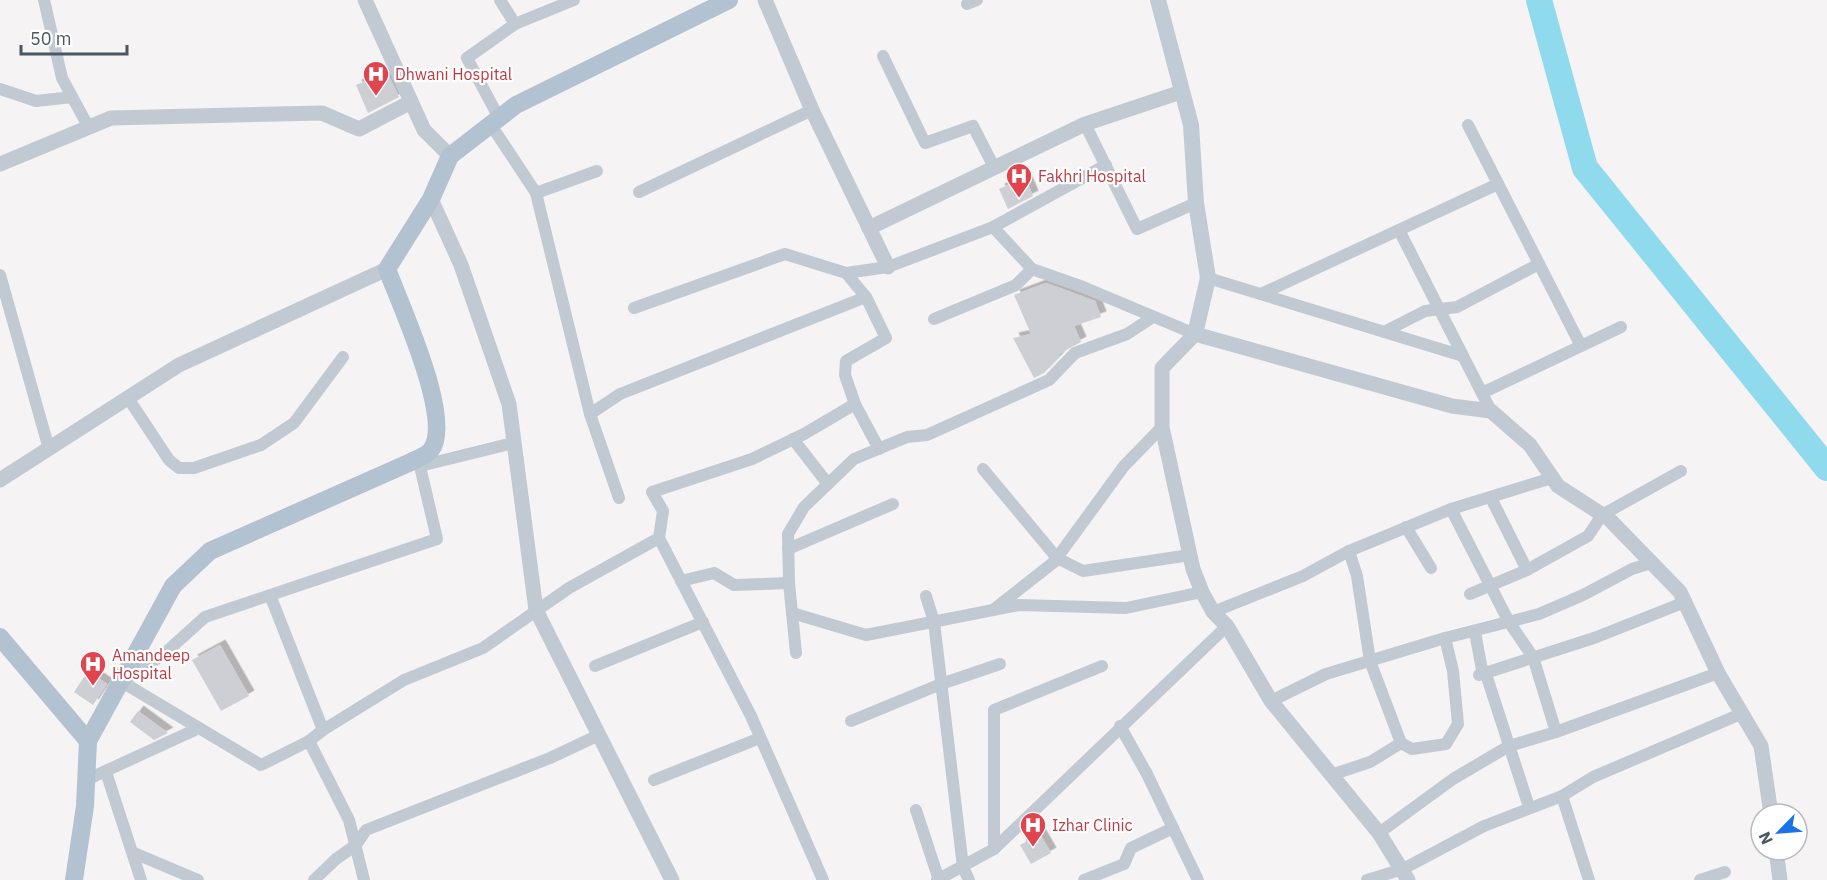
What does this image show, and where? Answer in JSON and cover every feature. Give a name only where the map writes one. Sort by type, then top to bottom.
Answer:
[{"type":"main road","points":[[74,880],[86,780],[88,741],[173,586],[210,551],[419,462],[430,450],[436,436],[437,416],[433,393],[387,269],[431,199],[450,156],[516,105],[729,0]]},
{"type":"main road","points":[[1158,0],[1191,125],[1197,203],[1208,278],[1194,334]]},
{"type":"main road","points":[[0,637],[88,741]]},
{"type":"street","points":[[44,0],[62,78],[89,128]]},
{"type":"street","points":[[365,0],[424,130],[450,156]]},
{"type":"street","points":[[500,0],[515,24]]},
{"type":"street","points":[[574,0],[515,24],[468,58],[495,121],[536,193],[590,414],[619,498]]},
{"type":"street","points":[[765,0],[812,110],[888,267]]},
{"type":"street","points":[[883,56],[925,143],[973,126],[995,169]]},
{"type":"street","points":[[0,88],[36,101],[72,98]]},
{"type":"street","points":[[869,228],[1085,124],[1181,92]]},
{"type":"street","points":[[0,164],[111,118],[322,113],[359,129],[411,102]]},
{"type":"street","points":[[639,192],[812,110]]},
{"type":"street","points":[[1085,124],[1137,229],[1197,203]]},
{"type":"street","points":[[1468,125],[1581,346]]},
{"type":"street","points":[[634,308],[785,254],[846,273],[888,267],[993,227],[1106,165]]},
{"type":"street","points":[[536,193],[597,171]]},
{"type":"street","points":[[1262,294],[1498,184]]},
{"type":"street","points":[[431,199],[461,265],[509,405],[536,610],[672,880]]},
{"type":"street","points":[[993,227],[1032,269],[1083,287],[1194,334],[1452,406],[1491,411]]},
{"type":"street","points":[[1399,230],[1491,411],[1530,445],[1558,486],[1602,514],[1680,592],[1718,673],[1761,746],[1769,802]]},
{"type":"street","points":[[1384,332],[1425,312],[1457,307],[1539,264]]},
{"type":"street","points":[[0,480],[179,365],[387,269]]},
{"type":"street","points":[[934,319],[1016,285],[1032,269]]},
{"type":"street","points":[[846,273],[866,297],[886,338],[846,362],[844,375],[855,404],[879,449]]},
{"type":"street","points":[[0,275],[48,449]]},
{"type":"street","points":[[1208,278],[1463,356]]},
{"type":"street","points":[[590,414],[620,394],[866,297]]},
{"type":"street","points":[[796,653],[789,583],[788,534],[804,507],[854,459],[907,437],[927,435],[1049,380],[1075,353],[1127,334],[1153,317]]},
{"type":"street","points":[[1482,393],[1621,327]]},
{"type":"street","points":[[1194,334],[1162,368],[1162,427],[1190,555],[1202,592],[1213,612],[1227,626],[1271,701],[1379,833],[1406,874]]},
{"type":"street","points":[[128,398],[169,460],[179,468],[194,468],[261,445],[294,423],[343,357]]},
{"type":"street","points":[[823,880],[760,738],[659,538],[663,511],[652,492],[752,459],[793,440],[855,404]]},
{"type":"street","points":[[991,611],[1057,558],[1124,466],[1162,427]]},
{"type":"street","points":[[793,440],[828,484]]},
{"type":"street","points":[[513,443],[419,462],[437,539],[205,617],[164,654],[122,682],[261,765],[309,741],[322,730],[404,680],[483,648],[569,588],[659,538]]},
{"type":"street","points":[[983,469],[1057,558],[1083,570],[1190,555]]},
{"type":"street","points":[[1470,594],[1527,570],[1588,536],[1602,514],[1681,471]]},
{"type":"street","points":[[1213,612],[1304,576],[1349,552],[1451,509],[1552,478]]},
{"type":"street","points":[[1491,498],[1527,570]]},
{"type":"street","points":[[788,549],[893,504]]},
{"type":"street","points":[[1451,509],[1509,622],[1533,657],[1556,732]]},
{"type":"street","points":[[1406,527],[1431,568]]},
{"type":"street","points":[[1349,552],[1357,576],[1370,661],[1401,743],[1412,749],[1446,744],[1458,724],[1453,671],[1445,638]]},
{"type":"street","points":[[1271,701],[1326,674],[1445,638],[1539,614],[1583,595],[1632,568],[1651,562]]},
{"type":"street","points":[[681,581],[714,573],[734,585],[789,583]]},
{"type":"street","points":[[792,613],[866,635],[1019,605],[1126,608],[1202,592]]},
{"type":"street","points":[[270,595],[322,730]]},
{"type":"street","points":[[926,596],[934,622],[963,867],[969,880]]},
{"type":"street","points":[[1482,673],[1594,638],[1685,602]]},
{"type":"street","points":[[595,666],[703,622]]},
{"type":"street","points":[[916,810],[939,880],[994,849],[1227,626]]},
{"type":"street","points":[[1474,632],[1482,673],[1529,807]]},
{"type":"street","points":[[851,721],[941,684],[1000,664]]},
{"type":"street","points":[[994,849],[994,711],[1102,666]]},
{"type":"street","points":[[1379,833],[1453,779],[1509,746],[1556,732],[1718,673]]},
{"type":"street","points":[[1367,880],[1406,874],[1484,826],[1562,796],[1593,777],[1743,713]]},
{"type":"street","points":[[1120,726],[1147,774],[1198,880]]},
{"type":"street","points":[[86,780],[199,728]]},
{"type":"street","points":[[314,880],[336,859],[356,845],[366,830],[550,758],[598,735]]},
{"type":"street","points":[[654,780],[760,738]]},
{"type":"street","points":[[309,741],[349,820],[364,880]]},
{"type":"street","points":[[1330,775],[1370,762],[1401,743]]},
{"type":"street","points":[[106,772],[141,880]]},
{"type":"street","points":[[1562,796],[1589,880]]},
{"type":"street","points":[[1084,880],[1124,864],[1131,848],[1173,828]]},
{"type":"street","points":[[134,853],[198,880]]},
{"type":"street","points":[[1778,862],[1780,880]]},
{"type":"street","points":[[1700,880],[1725,872]]},
{"type":"building","points":[[387,72],[399,97],[368,113],[356,85]]},
{"type":"building","points":[[1025,177],[1033,196],[1008,209],[999,189]]},
{"type":"building","points":[[1046,283],[1095,301],[1101,317],[1074,326],[1081,342],[1059,354],[1060,356],[1044,373],[1034,378],[1013,338],[1031,334],[1014,295]]},
{"type":"building","points":[[220,645],[249,696],[221,711],[192,660]]},
{"type":"building","points":[[88,671],[107,684],[93,705],[74,692]]},
{"type":"building","points":[[138,711],[168,733],[154,740],[130,722]]},
{"type":"building","points":[[1040,834],[1051,853],[1031,864],[1020,845]]},
{"type":"waterway","points":[[1539,0],[1585,168],[1827,468]]},
{"type":"place","name":"Dhwani Hospital","points":[[376,97]]},
{"type":"place","name":"Fakhri Hospital","points":[[1019,199]]},
{"type":"place","name":"Amandeep Hospital","points":[[93,687]]},
{"type":"place","name":"Izhar Clinic","points":[[1033,848]]}]
